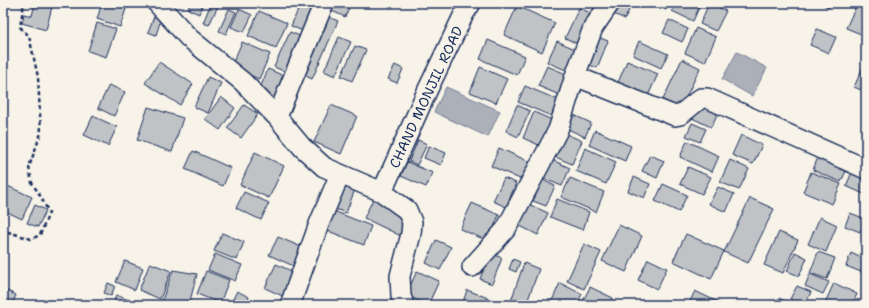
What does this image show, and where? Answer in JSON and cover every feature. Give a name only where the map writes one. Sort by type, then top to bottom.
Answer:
[{"type":"street","points":[[157,3],[189,38],[243,82],[277,117],[302,147],[324,167],[382,192],[407,210],[412,222],[411,234],[400,276],[401,296],[404,305]]},
{"type":"street","points":[[277,117],[324,3]]},
{"type":"street","name":"CHAND MONJIL ROAD","points":[[382,192],[428,89],[464,14],[471,3]]},
{"type":"street","points":[[472,267],[506,229],[510,222],[558,130],[575,76],[593,28],[610,3]]},
{"type":"street","points":[[575,76],[675,116],[680,116],[701,98],[707,98],[866,169]]},
{"type":"street","points":[[290,305],[319,224],[340,174]]},
{"type":"path","points":[[3,235],[5,231],[31,239],[40,235],[49,214],[32,183],[29,167],[41,133],[38,77],[29,36],[20,27],[24,3]]},
{"type":"shaded area","points":[[737,52],[767,68],[752,96],[722,79]]},
{"type":"shaded area","points":[[446,87],[500,111],[488,137],[434,112]]},
{"type":"building","points":[[35,3],[53,3],[46,30],[22,23],[24,14],[32,16]]},
{"type":"building","points":[[102,3],[128,3],[120,27],[97,19]]},
{"type":"building","points":[[190,3],[203,3],[199,14],[188,9]]},
{"type":"building","points":[[211,3],[218,6],[209,25],[203,23]]},
{"type":"building","points":[[301,3],[318,3],[305,32],[291,26]]},
{"type":"building","points":[[335,3],[351,3],[345,17],[332,11]]},
{"type":"building","points":[[613,3],[632,3],[625,19],[609,12]]},
{"type":"building","points":[[649,3],[669,3],[666,10]]},
{"type":"building","points":[[676,3],[701,3],[693,21],[672,11]]},
{"type":"building","points":[[709,3],[726,11],[716,31],[700,24]]},
{"type":"building","points":[[722,3],[733,3],[730,8]]},
{"type":"building","points":[[821,3],[832,3],[828,8]]},
{"type":"building","points":[[857,4],[866,8],[866,36],[846,28]]},
{"type":"building","points":[[517,6],[555,23],[542,52],[504,35]]},
{"type":"building","points":[[579,8],[593,14],[580,45],[565,38]]},
{"type":"building","points":[[229,9],[236,12],[226,34],[219,31]]},
{"type":"building","points":[[239,9],[252,15],[244,32],[231,27]]},
{"type":"building","points":[[259,11],[287,23],[276,48],[248,36]]},
{"type":"building","points":[[155,14],[162,16],[156,35],[148,32]]},
{"type":"building","points":[[325,15],[338,21],[312,79],[299,73]]},
{"type":"building","points":[[669,20],[688,29],[682,42],[663,33]]},
{"type":"building","points":[[97,23],[116,29],[106,57],[88,51]]},
{"type":"building","points":[[696,28],[716,37],[705,62],[685,53]]},
{"type":"building","points":[[817,29],[836,37],[829,53],[810,45]]},
{"type":"building","points":[[290,32],[302,37],[286,72],[274,67]]},
{"type":"building","points":[[593,35],[608,41],[597,68],[582,62]]},
{"type":"building","points":[[339,37],[351,42],[335,76],[324,71]]},
{"type":"building","points":[[488,40],[525,56],[517,75],[480,59]]},
{"type":"building","points":[[557,41],[577,50],[568,71],[547,62]]},
{"type":"building","points":[[639,41],[668,54],[661,68],[633,55]]},
{"type":"building","points":[[242,42],[270,54],[259,79],[231,67]]},
{"type":"building","points":[[355,46],[366,50],[352,81],[341,76]]},
{"type":"building","points":[[682,59],[700,68],[678,114],[660,106]]},
{"type":"building","points":[[627,61],[658,74],[647,98],[617,85]]},
{"type":"building","points":[[159,62],[193,84],[180,105],[145,83]]},
{"type":"building","points":[[395,65],[403,69],[397,83],[388,79]]},
{"type":"building","points":[[864,65],[866,66],[866,92],[854,87]]},
{"type":"building","points":[[547,66],[571,76],[562,96],[538,86]]},
{"type":"building","points":[[480,67],[507,79],[496,103],[470,92]]},
{"type":"building","points":[[268,69],[284,76],[274,99],[258,93]]},
{"type":"building","points":[[208,77],[221,83],[208,113],[194,107]]},
{"type":"building","points":[[109,85],[125,92],[114,116],[98,108]]},
{"type":"building","points":[[525,86],[563,102],[556,118],[518,102]]},
{"type":"building","points":[[221,97],[235,108],[220,130],[205,119]]},
{"type":"building","points":[[700,100],[720,109],[711,127],[692,118]]},
{"type":"building","points":[[244,105],[258,114],[241,138],[227,128]]},
{"type":"building","points":[[331,105],[357,116],[341,154],[314,142]]},
{"type":"building","points":[[517,105],[530,111],[518,137],[506,131]]},
{"type":"building","points":[[148,107],[183,118],[172,152],[137,140]]},
{"type":"building","points":[[534,112],[552,120],[541,146],[523,138]]},
{"type":"building","points":[[574,115],[591,123],[585,137],[568,129]]},
{"type":"building","points":[[93,116],[117,127],[108,146],[84,135]]},
{"type":"building","points":[[692,123],[706,129],[700,142],[686,136]]},
{"type":"building","points":[[595,130],[631,146],[625,161],[589,145]]},
{"type":"building","points":[[564,133],[582,141],[572,164],[553,156]]},
{"type":"building","points":[[741,135],[762,145],[753,164],[732,155]]},
{"type":"building","points":[[418,140],[427,144],[417,165],[409,161]]},
{"type":"building","points":[[687,141],[719,156],[712,172],[680,157]]},
{"type":"building","points":[[429,146],[446,153],[441,165],[424,158]]},
{"type":"building","points":[[499,148],[530,162],[522,180],[491,166]]},
{"type":"building","points":[[585,148],[616,162],[606,184],[576,171]]},
{"type":"building","points":[[193,151],[231,168],[223,186],[185,169]]},
{"type":"building","points":[[255,152],[284,166],[269,198],[240,185]]},
{"type":"building","points":[[820,152],[849,164],[841,182],[813,170]]},
{"type":"building","points":[[650,155],[664,161],[657,178],[642,171]]},
{"type":"building","points":[[550,159],[570,168],[562,186],[542,178]]},
{"type":"building","points":[[730,160],[749,169],[739,190],[720,182]]},
{"type":"building","points":[[407,162],[433,173],[426,187],[401,176]]},
{"type":"building","points":[[688,167],[711,177],[702,194],[680,184]]},
{"type":"building","points":[[854,168],[866,173],[866,195],[846,186]]},
{"type":"building","points":[[811,172],[841,184],[832,204],[803,192]]},
{"type":"building","points":[[634,177],[650,184],[644,198],[628,191]]},
{"type":"building","points":[[341,178],[357,184],[346,213],[330,207]]},
{"type":"building","points":[[504,178],[516,183],[506,207],[493,201]]},
{"type":"building","points":[[570,178],[604,192],[596,212],[561,197]]},
{"type":"building","points":[[543,180],[555,186],[546,206],[533,201]]},
{"type":"building","points":[[3,184],[32,197],[22,219],[3,210]]},
{"type":"building","points":[[663,184],[687,195],[679,212],[655,201]]},
{"type":"building","points":[[718,187],[734,194],[726,212],[709,204]]},
{"type":"building","points":[[244,192],[269,203],[261,220],[236,208]]},
{"type":"building","points":[[375,195],[407,217],[401,236],[364,218]]},
{"type":"building","points":[[750,198],[774,209],[748,263],[724,252]]},
{"type":"building","points":[[557,199],[589,212],[583,230],[550,217]]},
{"type":"building","points":[[472,203],[499,215],[488,241],[460,229]]},
{"type":"building","points":[[526,203],[548,213],[538,235],[516,224]]},
{"type":"building","points":[[35,205],[46,210],[38,227],[27,223]]},
{"type":"building","points":[[331,210],[371,226],[364,245],[323,229]]},
{"type":"building","points":[[850,213],[866,219],[860,232],[845,226]]},
{"type":"building","points":[[820,217],[837,225],[826,252],[808,244]]},
{"type":"building","points":[[619,225],[642,236],[626,272],[602,261]]},
{"type":"building","points":[[779,232],[798,240],[783,273],[764,265]]},
{"type":"building","points":[[222,233],[244,242],[237,260],[214,251]]},
{"type":"building","points":[[686,234],[724,251],[711,279],[673,261]]},
{"type":"building","points":[[278,237],[306,249],[298,268],[269,255]]},
{"type":"building","points":[[436,240],[451,247],[440,270],[426,263]]},
{"type":"building","points":[[584,244],[601,252],[584,289],[567,281]]},
{"type":"building","points":[[795,252],[807,258],[799,276],[787,271]]},
{"type":"building","points":[[818,252],[835,258],[827,279],[810,273]]},
{"type":"building","points":[[490,253],[502,258],[492,284],[480,279]]},
{"type":"building","points":[[851,253],[866,260],[861,272],[846,266]]},
{"type":"building","points":[[215,254],[242,265],[235,281],[208,270]]},
{"type":"building","points":[[513,259],[520,262],[516,272],[509,269]]},
{"type":"building","points":[[648,259],[667,268],[657,289],[638,280]]},
{"type":"building","points":[[125,261],[143,268],[135,290],[116,282]]},
{"type":"building","points":[[150,263],[171,271],[160,299],[139,290]]},
{"type":"building","points":[[524,263],[539,269],[526,305],[522,305],[511,301]]},
{"type":"building","points":[[276,264],[298,274],[287,298],[265,288]]},
{"type":"building","points":[[173,270],[197,274],[189,305],[169,305],[161,303]]},
{"type":"building","points":[[206,271],[229,280],[220,303],[197,294]]},
{"type":"building","points":[[417,271],[439,281],[428,305],[406,295]]},
{"type":"building","points":[[810,274],[829,282],[823,294],[805,286]]},
{"type":"building","points":[[108,283],[115,286],[111,296],[104,293]]},
{"type":"building","points":[[560,283],[582,294],[577,305],[550,305]]},
{"type":"building","points":[[834,283],[857,294],[852,305],[824,305]]},
{"type":"building","points":[[797,286],[811,292],[805,305],[790,299]]},
{"type":"building","points":[[590,287],[613,298],[610,305],[581,305]]},
{"type":"building","points":[[5,290],[16,295],[12,305],[3,305],[3,295]]},
{"type":"building","points":[[467,290],[488,298],[485,305],[462,305]]},
{"type":"building","points":[[237,291],[249,297],[246,305],[231,303]]},
{"type":"building","points":[[695,291],[724,305],[688,305]]},
{"type":"building","points":[[865,294],[866,305],[861,305]]},
{"type":"building","points":[[116,295],[134,302],[133,305],[113,305]]},
{"type":"building","points":[[779,298],[793,305],[775,305]]},
{"type":"building","points":[[491,299],[506,305],[488,305]]}]
